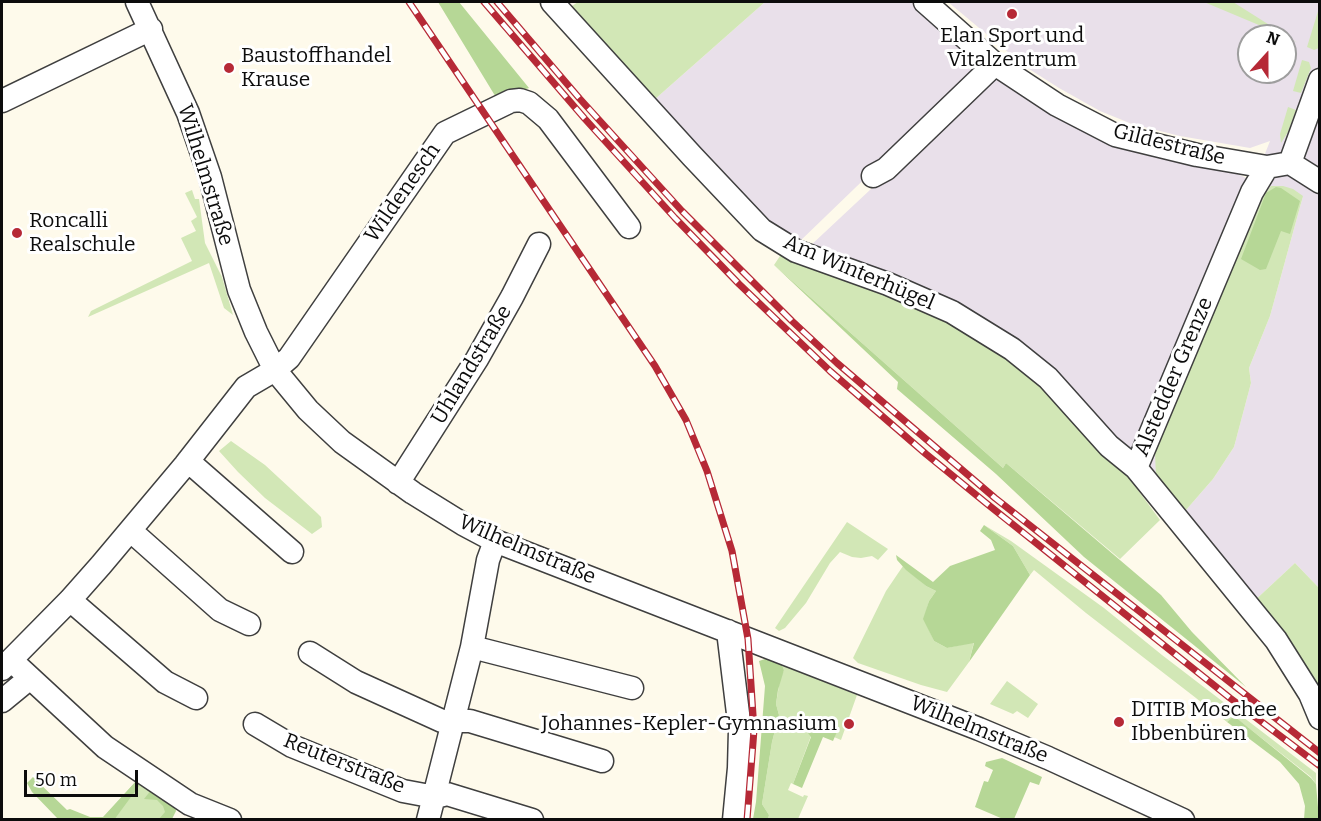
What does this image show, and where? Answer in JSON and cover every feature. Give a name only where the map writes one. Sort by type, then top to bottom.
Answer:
[{"type":"street","name":"Wilhelmstraße","points":[[137,2],[188,113],[210,177],[239,290],[256,332],[275,370],[308,410],[342,442],[398,483],[462,524],[495,541],[980,729],[1183,819]]},
{"type":"street","name":"Am Winterhügel","points":[[552,2],[762,230],[796,251],[888,284],[952,312],[1012,349],[1047,378],[1109,446],[1136,468]]},
{"type":"street","name":"Gildestraße","points":[[925,2],[995,64],[1057,105],[1116,135],[1197,155],[1267,167],[1290,163]]},
{"type":"street","points":[[2,101],[151,29]]},
{"type":"street","points":[[873,176],[886,169],[995,64]]},
{"type":"street","points":[[1320,80],[1290,163],[1320,182]]},
{"type":"street","name":"Wildenesch","points":[[7,665],[70,600],[130,531],[246,387],[275,370],[289,358],[445,133],[511,101],[520,100],[529,103],[548,119],[629,227]]},
{"type":"street","name":"Alstedder Grenze","points":[[1267,167],[1252,192],[1136,468],[1276,640],[1310,694],[1320,718]]},
{"type":"street","name":"Uhlandstraße","points":[[398,483],[477,358],[539,244]]},
{"type":"street","points":[[188,461],[291,552]]},
{"type":"street","points":[[130,531],[220,609],[249,624]]},
{"type":"street","name":"Reuterstraße","points":[[428,819],[454,722],[472,647],[488,560],[495,541]]},
{"type":"street","points":[[70,600],[165,682],[196,698]]},
{"type":"street","points":[[728,631],[740,730],[734,819]]},
{"type":"street","points":[[472,647],[632,688]]},
{"type":"street","points":[[310,653],[356,682],[442,721],[470,721],[602,761]]},
{"type":"street","points":[[7,665],[30,678],[105,747],[185,812],[230,819]]},
{"type":"street","points":[[2,701],[30,678]]},
{"type":"street","name":"Reuterstraße","points":[[255,724],[291,746],[403,791],[435,797],[447,794],[532,819]]},
{"type":"shaded area","points":[[765,2],[912,2],[976,58],[976,68],[969,78],[797,244],[785,238],[654,100]]},
{"type":"shaded area","points":[[948,2],[1319,2],[1319,588],[1295,563],[1252,603],[1025,347],[809,247],[995,73],[1116,145],[1140,154],[1232,171],[1254,182],[1270,141],[1250,148],[1180,136],[1132,124],[1100,111],[1026,67]],"holes":[[[1303,196],[1270,316],[1249,368],[1251,383],[1234,447],[1213,479],[1186,510]]]},
{"type":"green space","points":[[438,2],[459,2],[529,88],[497,99]]},
{"type":"green space","points":[[578,2],[765,2],[654,100],[572,6]]},
{"type":"green space","points":[[1204,2],[1233,2],[1268,24],[1256,24]]},
{"type":"green space","points":[[1319,8],[1319,48],[1314,50],[1307,47]]},
{"type":"green space","points":[[1302,60],[1309,62],[1311,68],[1301,93],[1293,91],[1297,84]]},
{"type":"green space","points":[[1288,107],[1296,110],[1288,132],[1281,143],[1280,134]]},
{"type":"green space","points":[[1271,186],[1293,189],[1303,196],[1270,316],[1249,368],[1251,383],[1234,447],[1213,479],[1186,510],[1176,510],[1156,477],[1155,453],[1159,435],[1263,196]]},
{"type":"green space","points":[[1276,187],[1300,201],[1290,234],[1281,231],[1266,269],[1260,270],[1241,259],[1266,193]]},
{"type":"green space","points":[[192,190],[195,199],[199,199],[205,243],[222,277],[233,315],[224,308],[209,263],[88,317],[91,311],[192,261],[181,238],[196,231],[191,221],[197,217],[185,193]]},
{"type":"green space","points":[[784,250],[929,307],[1003,352],[1053,398],[1129,478],[1160,520],[1120,559],[1006,463],[1003,468],[774,265]]},
{"type":"green space","points":[[774,265],[1003,468],[1006,463],[1161,595],[1192,632],[1246,687],[1084,557],[996,474],[897,389],[898,382]]},
{"type":"green space","points":[[231,441],[265,465],[317,513],[321,517],[322,527],[312,534],[265,498],[219,451]]},
{"type":"green space","points":[[847,522],[888,549],[878,560],[872,556],[852,557],[840,552],[830,563],[806,603],[785,628],[779,631],[775,628]]},
{"type":"green space","points":[[984,525],[1011,541],[1104,608],[1316,773],[1316,784],[1311,777],[1236,718],[1227,722],[1034,570],[1030,575],[1013,546]]},
{"type":"green space","points":[[984,525],[1013,546],[1030,575],[969,662],[974,643],[947,648],[934,641],[923,619],[929,601],[936,591],[906,570],[897,560],[896,555],[933,582],[950,566],[995,550],[991,540],[980,531]]},
{"type":"green space","points":[[1295,563],[1319,588],[1319,689],[1252,603]]},
{"type":"green space","points":[[903,566],[926,586],[936,591],[929,601],[924,619],[934,641],[947,648],[974,642],[969,662],[947,692],[858,663],[853,658],[886,591]]},
{"type":"green space","points":[[765,659],[782,665],[784,670],[778,690],[776,704],[779,715],[772,742],[762,804],[769,815],[768,819],[753,819],[765,686],[759,661]]},
{"type":"green space","points":[[782,665],[857,695],[841,740],[834,737],[838,727],[826,721],[809,719],[811,736],[793,784],[791,783],[788,790],[803,797],[808,796],[798,819],[768,819],[769,815],[762,804],[772,742],[779,715],[776,704],[780,679],[784,670]]},
{"type":"green space","points":[[1007,681],[1038,704],[1028,718],[1017,711],[1013,714],[990,704]]},
{"type":"green space","points":[[1234,716],[1316,784],[1319,819],[1304,819],[1305,806],[1299,784],[1280,762],[1227,722]]},
{"type":"green space","points":[[809,718],[826,721],[839,727],[833,741],[823,737],[802,788],[793,784],[811,737],[805,729]]},
{"type":"green space","points":[[1002,758],[1042,777],[1039,785],[1030,782],[1014,819],[1003,819],[975,807],[984,781],[988,782],[993,770],[985,766],[986,762]]},
{"type":"green space","points":[[33,777],[67,810],[70,809],[90,817],[103,817],[138,779],[142,782],[114,820],[58,819],[32,792],[27,783]]},
{"type":"green space","points":[[138,779],[174,803],[162,819],[101,820]]},
{"type":"green space","points":[[152,789],[174,803],[176,811],[172,819],[159,819],[165,812],[163,806],[157,800],[144,799]]},
{"type":"railway","points":[[409,2],[655,366],[686,420],[707,471],[732,551],[748,639],[754,730],[747,820]]},
{"type":"railway","points":[[484,2],[585,119],[675,218],[739,284],[830,371],[986,503],[1230,698],[1320,766]]},
{"type":"railway","points":[[497,2],[580,99],[682,211],[837,363],[995,498],[1320,753]]},
{"type":"place","name":"Elan Sport und Vitalzentrum","points":[[1012,14]]},
{"type":"place","name":"Baustoffhandel Krause","points":[[229,68]]},
{"type":"place","name":"Roncalli Realschule","points":[[17,233]]},
{"type":"place","name":"DITIB Moschee Ibbenbüren","points":[[1119,722]]},
{"type":"place","name":"Johannes-Kepler-Gymnasium","points":[[849,724]]}]
